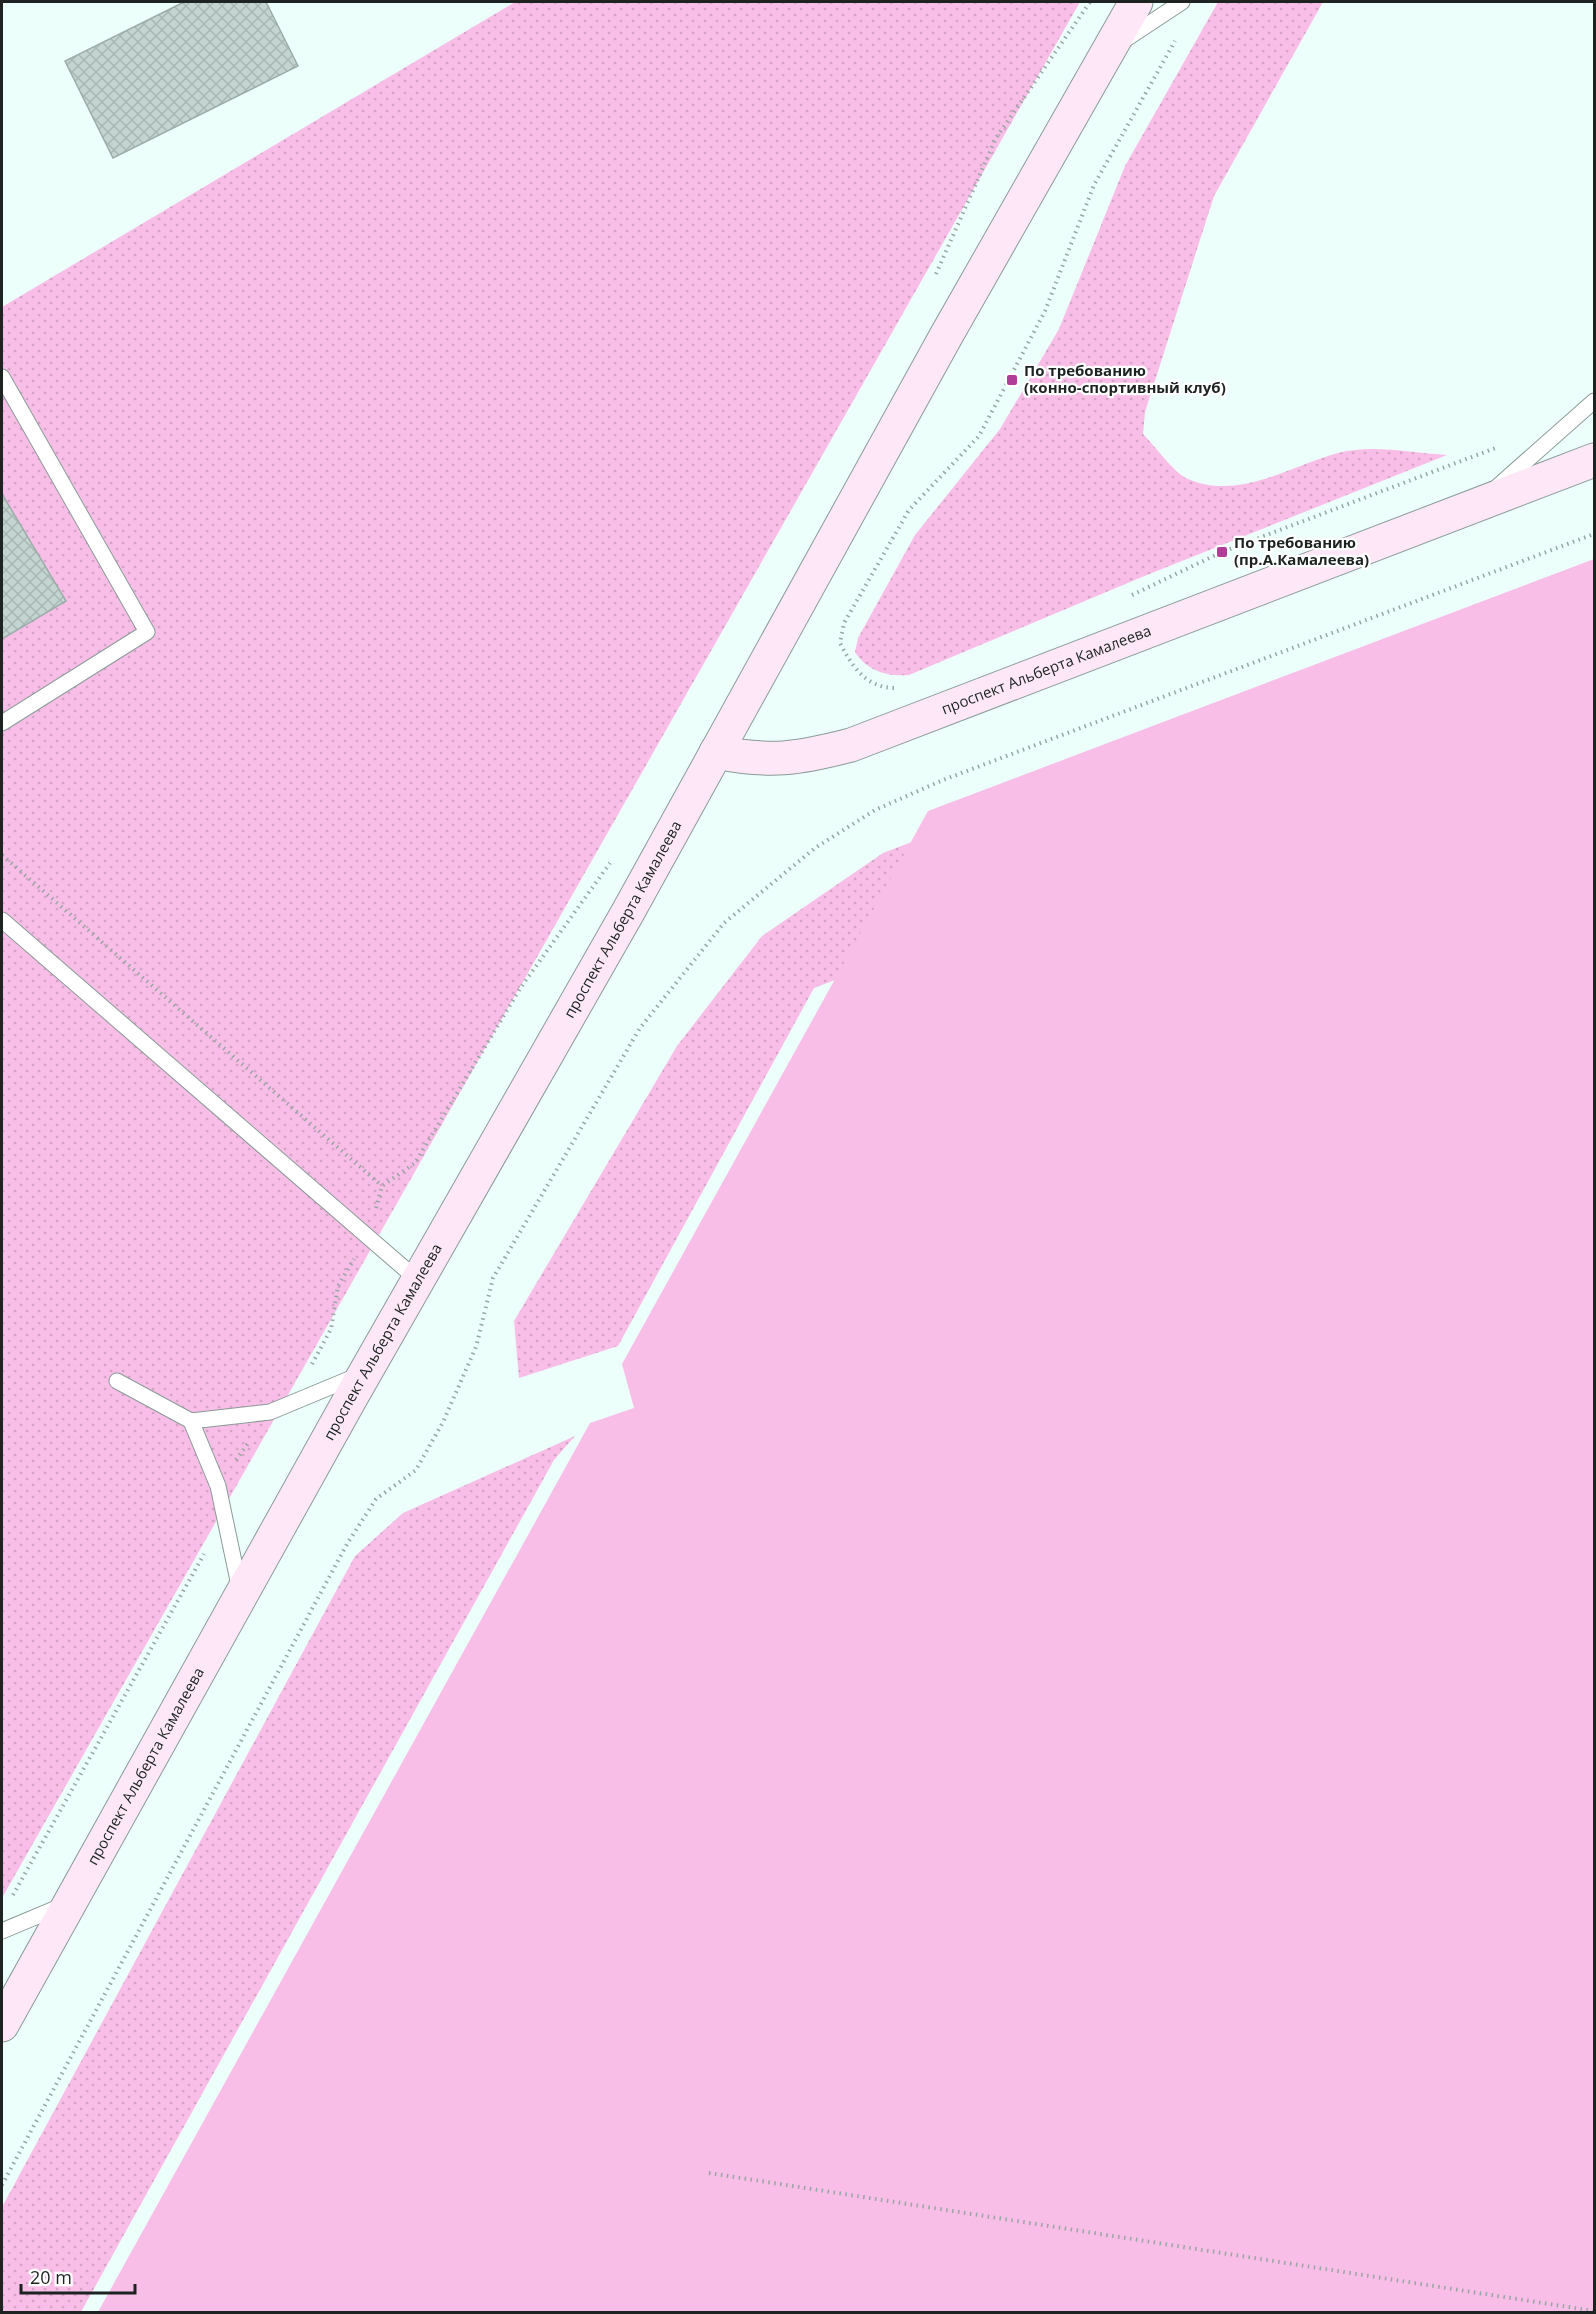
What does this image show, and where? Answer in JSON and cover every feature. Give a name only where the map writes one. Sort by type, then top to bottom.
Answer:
[{"type":"main road","points":[[716,752],[946,336],[1136,2]]},
{"type":"main road","name":"проспект Альберта Камалеева","points":[[2,2025],[716,752],[753,760],[801,758],[851,745],[1594,460]]},
{"type":"lane","points":[[1108,51],[1182,2]]},
{"type":"lane","points":[[2,377],[147,632],[2,723]]},
{"type":"lane","points":[[1480,503],[1594,401]]},
{"type":"lane","points":[[2,920],[419,1281]]},
{"type":"lane","points":[[117,1382],[191,1421],[270,1412],[367,1372]]},
{"type":"lane","points":[[191,1421],[218,1486],[241,1596]]},
{"type":"lane","points":[[2,1931],[70,1902]]},
{"type":"path","points":[[932,283],[996,138],[1090,2]]},
{"type":"path","points":[[904,688],[882,687],[854,669],[840,643],[844,622],[909,510],[979,436],[1045,311],[1094,185],[1180,32]]},
{"type":"path","points":[[1129,597],[1222,552],[1505,444]]},
{"type":"path","points":[[2,2185],[347,1544],[376,1499],[416,1470],[443,1422],[476,1347],[493,1278],[640,1028],[724,922],[814,848],[876,810],[943,780],[1594,534]]},
{"type":"path","points":[[2,855],[382,1186]]},
{"type":"path","points":[[709,2174],[1594,2312]]},
{"type":"shaded area","points":[[515,2],[1080,2],[2,1898],[2,307]]},
{"type":"shaded area","points":[[1218,2],[1323,2],[1214,196],[1145,412],[1143,434],[1183,476],[1207,485],[1245,484],[1351,450],[1378,449],[1447,455],[1142,577],[909,675],[886,674],[872,668],[855,652],[858,638],[915,535],[1000,429],[1059,329],[1125,166]]},
{"type":"shaded area","points":[[1594,559],[1594,2312],[98,2312],[590,1423],[634,1408],[622,1364],[928,811]]},
{"type":"shaded area","points":[[1594,581],[1594,694],[814,988],[618,1346],[519,1378],[514,1321],[677,1046],[762,936],[883,853]]},
{"type":"shaded area","points":[[575,1436],[554,1460],[81,2312],[2,2312],[2,2207],[355,1556],[403,1513]]},
{"type":"building","points":[[184,2],[266,2],[298,66],[113,158],[65,61]]},
{"type":"building","points":[[2,494],[66,601],[2,639]]},
{"type":"place","name":"По требованию (конно-спортивный клуб)","points":[[1012,380]]},
{"type":"place","name":"По требованию (пр.А.Камалеева)","points":[[1222,552]]}]
